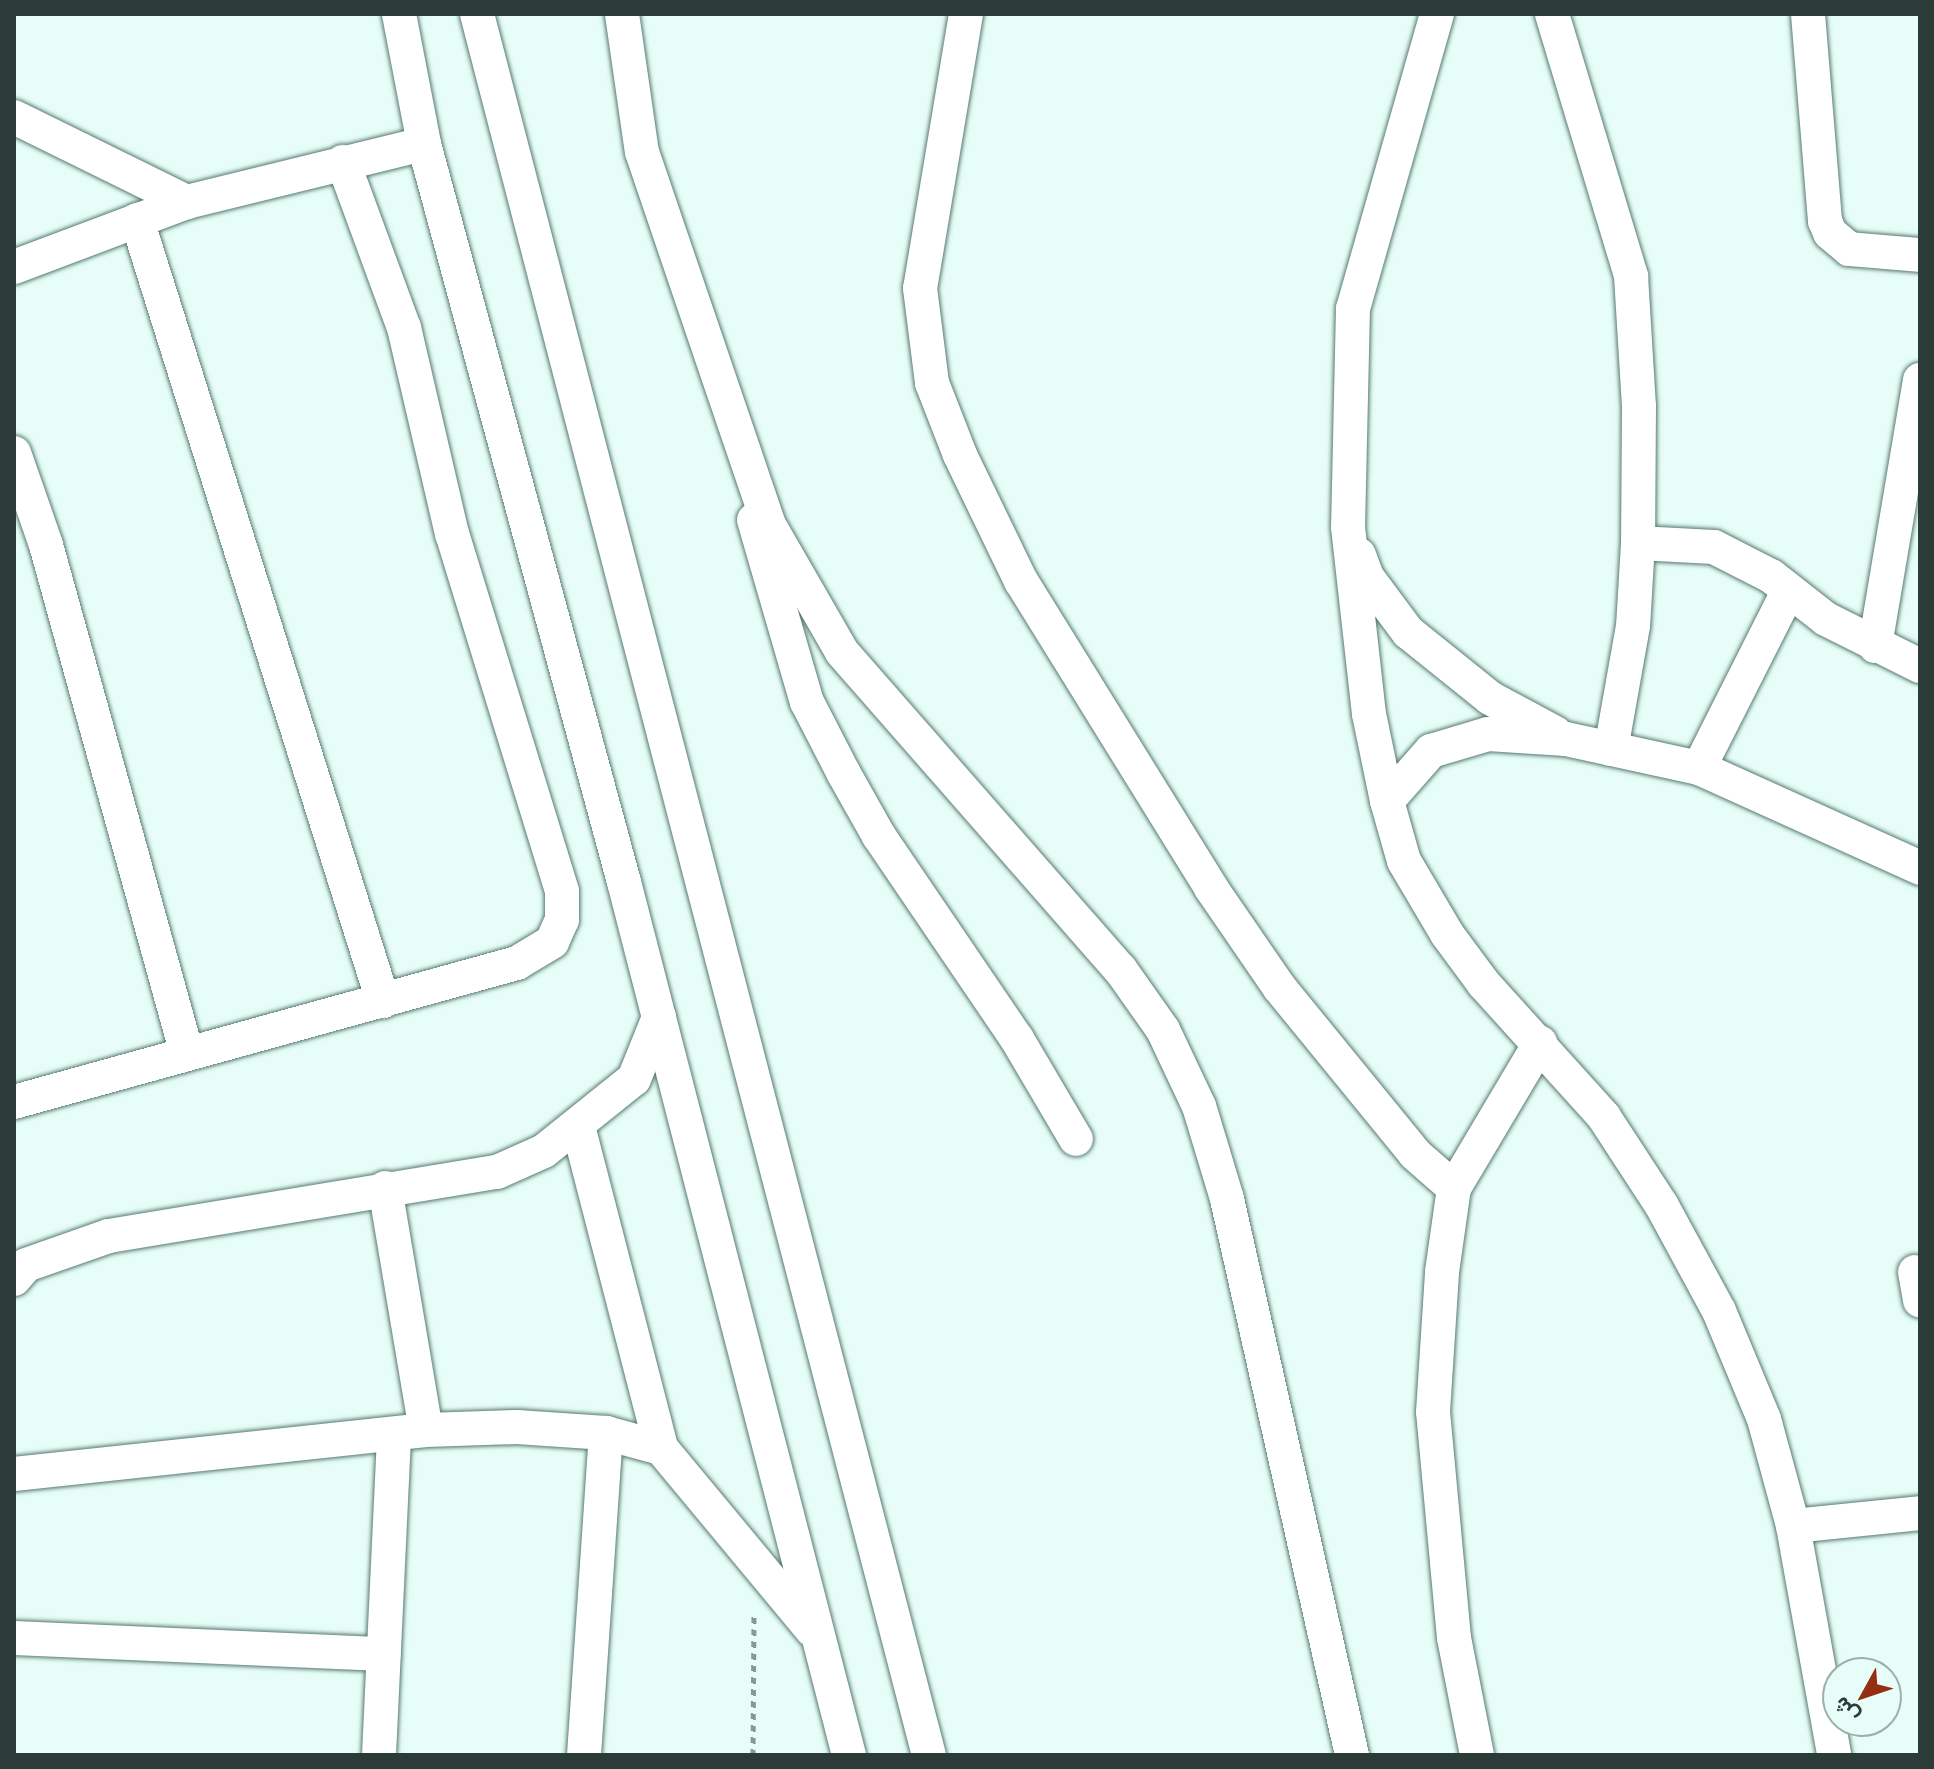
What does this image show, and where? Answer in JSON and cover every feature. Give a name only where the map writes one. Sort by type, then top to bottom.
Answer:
[{"type":"street","points":[[399,14],[424,144],[659,1017],[849,1755]]},
{"type":"street","points":[[477,14],[929,1755]]},
{"type":"street","points":[[622,14],[642,152],[769,525],[842,652],[1120,969],[1163,1030],[1199,1106],[1227,1199],[1352,1755]]},
{"type":"street","points":[[966,14],[920,288],[932,383],[960,455],[1021,581],[1211,888],[1279,987],[1415,1154],[1454,1188]]},
{"type":"street","points":[[1437,14],[1353,308],[1348,527],[1369,714],[1387,801],[1404,861],[1447,934],[1484,984],[1604,1117],[1662,1206],[1719,1311],[1764,1419],[1793,1526],[1834,1755]]},
{"type":"street","points":[[1552,14],[1631,276],[1639,406],[1638,543],[1633,626],[1611,749]]},
{"type":"street","points":[[1808,14],[1825,221],[1830,233],[1849,249],[1920,255]]},
{"type":"street","points":[[14,117],[187,202]]},
{"type":"street","points":[[14,267],[187,202],[424,144]]},
{"type":"street","points":[[14,1102],[517,963],[552,942],[563,901],[452,534],[404,328],[343,162]]},
{"type":"street","points":[[137,220],[383,1001]]},
{"type":"street","points":[[1875,646],[1920,380]]},
{"type":"street","points":[[14,453],[46,545],[187,1054]]},
{"type":"street","points":[[756,486],[754,530],[807,702],[879,836],[1017,1039],[1076,1139]]},
{"type":"street","points":[[1348,527],[1367,577],[1408,632],[1490,698],[1566,739]]},
{"type":"street","points":[[1638,543],[1714,547],[1745,561],[1788,592],[1875,646],[1920,666]]},
{"type":"street","points":[[1699,768],[1788,592]]},
{"type":"street","points":[[1387,801],[1431,751],[1488,734],[1566,739],[1699,768],[1920,868]]},
{"type":"street","points":[[14,1279],[26,1265],[109,1236],[385,1188],[497,1172],[544,1151],[634,1079],[659,1017]]},
{"type":"street","points":[[1477,1755],[1454,1638],[1433,1412],[1439,1301],[1454,1188],[1540,1043]]},
{"type":"street","points":[[578,1126],[661,1448],[817,1636]]},
{"type":"street","points":[[379,1755],[384,1654],[410,1433],[385,1188]]},
{"type":"street","points":[[14,1474],[410,1433],[517,1427],[606,1433],[661,1448]]},
{"type":"street","points":[[584,1755],[606,1433]]},
{"type":"street","points":[[1793,1526],[1920,1513]]},
{"type":"street","points":[[14,1638],[384,1654]]},
{"type":"path","points":[[753,1755],[754,1560]]}]
